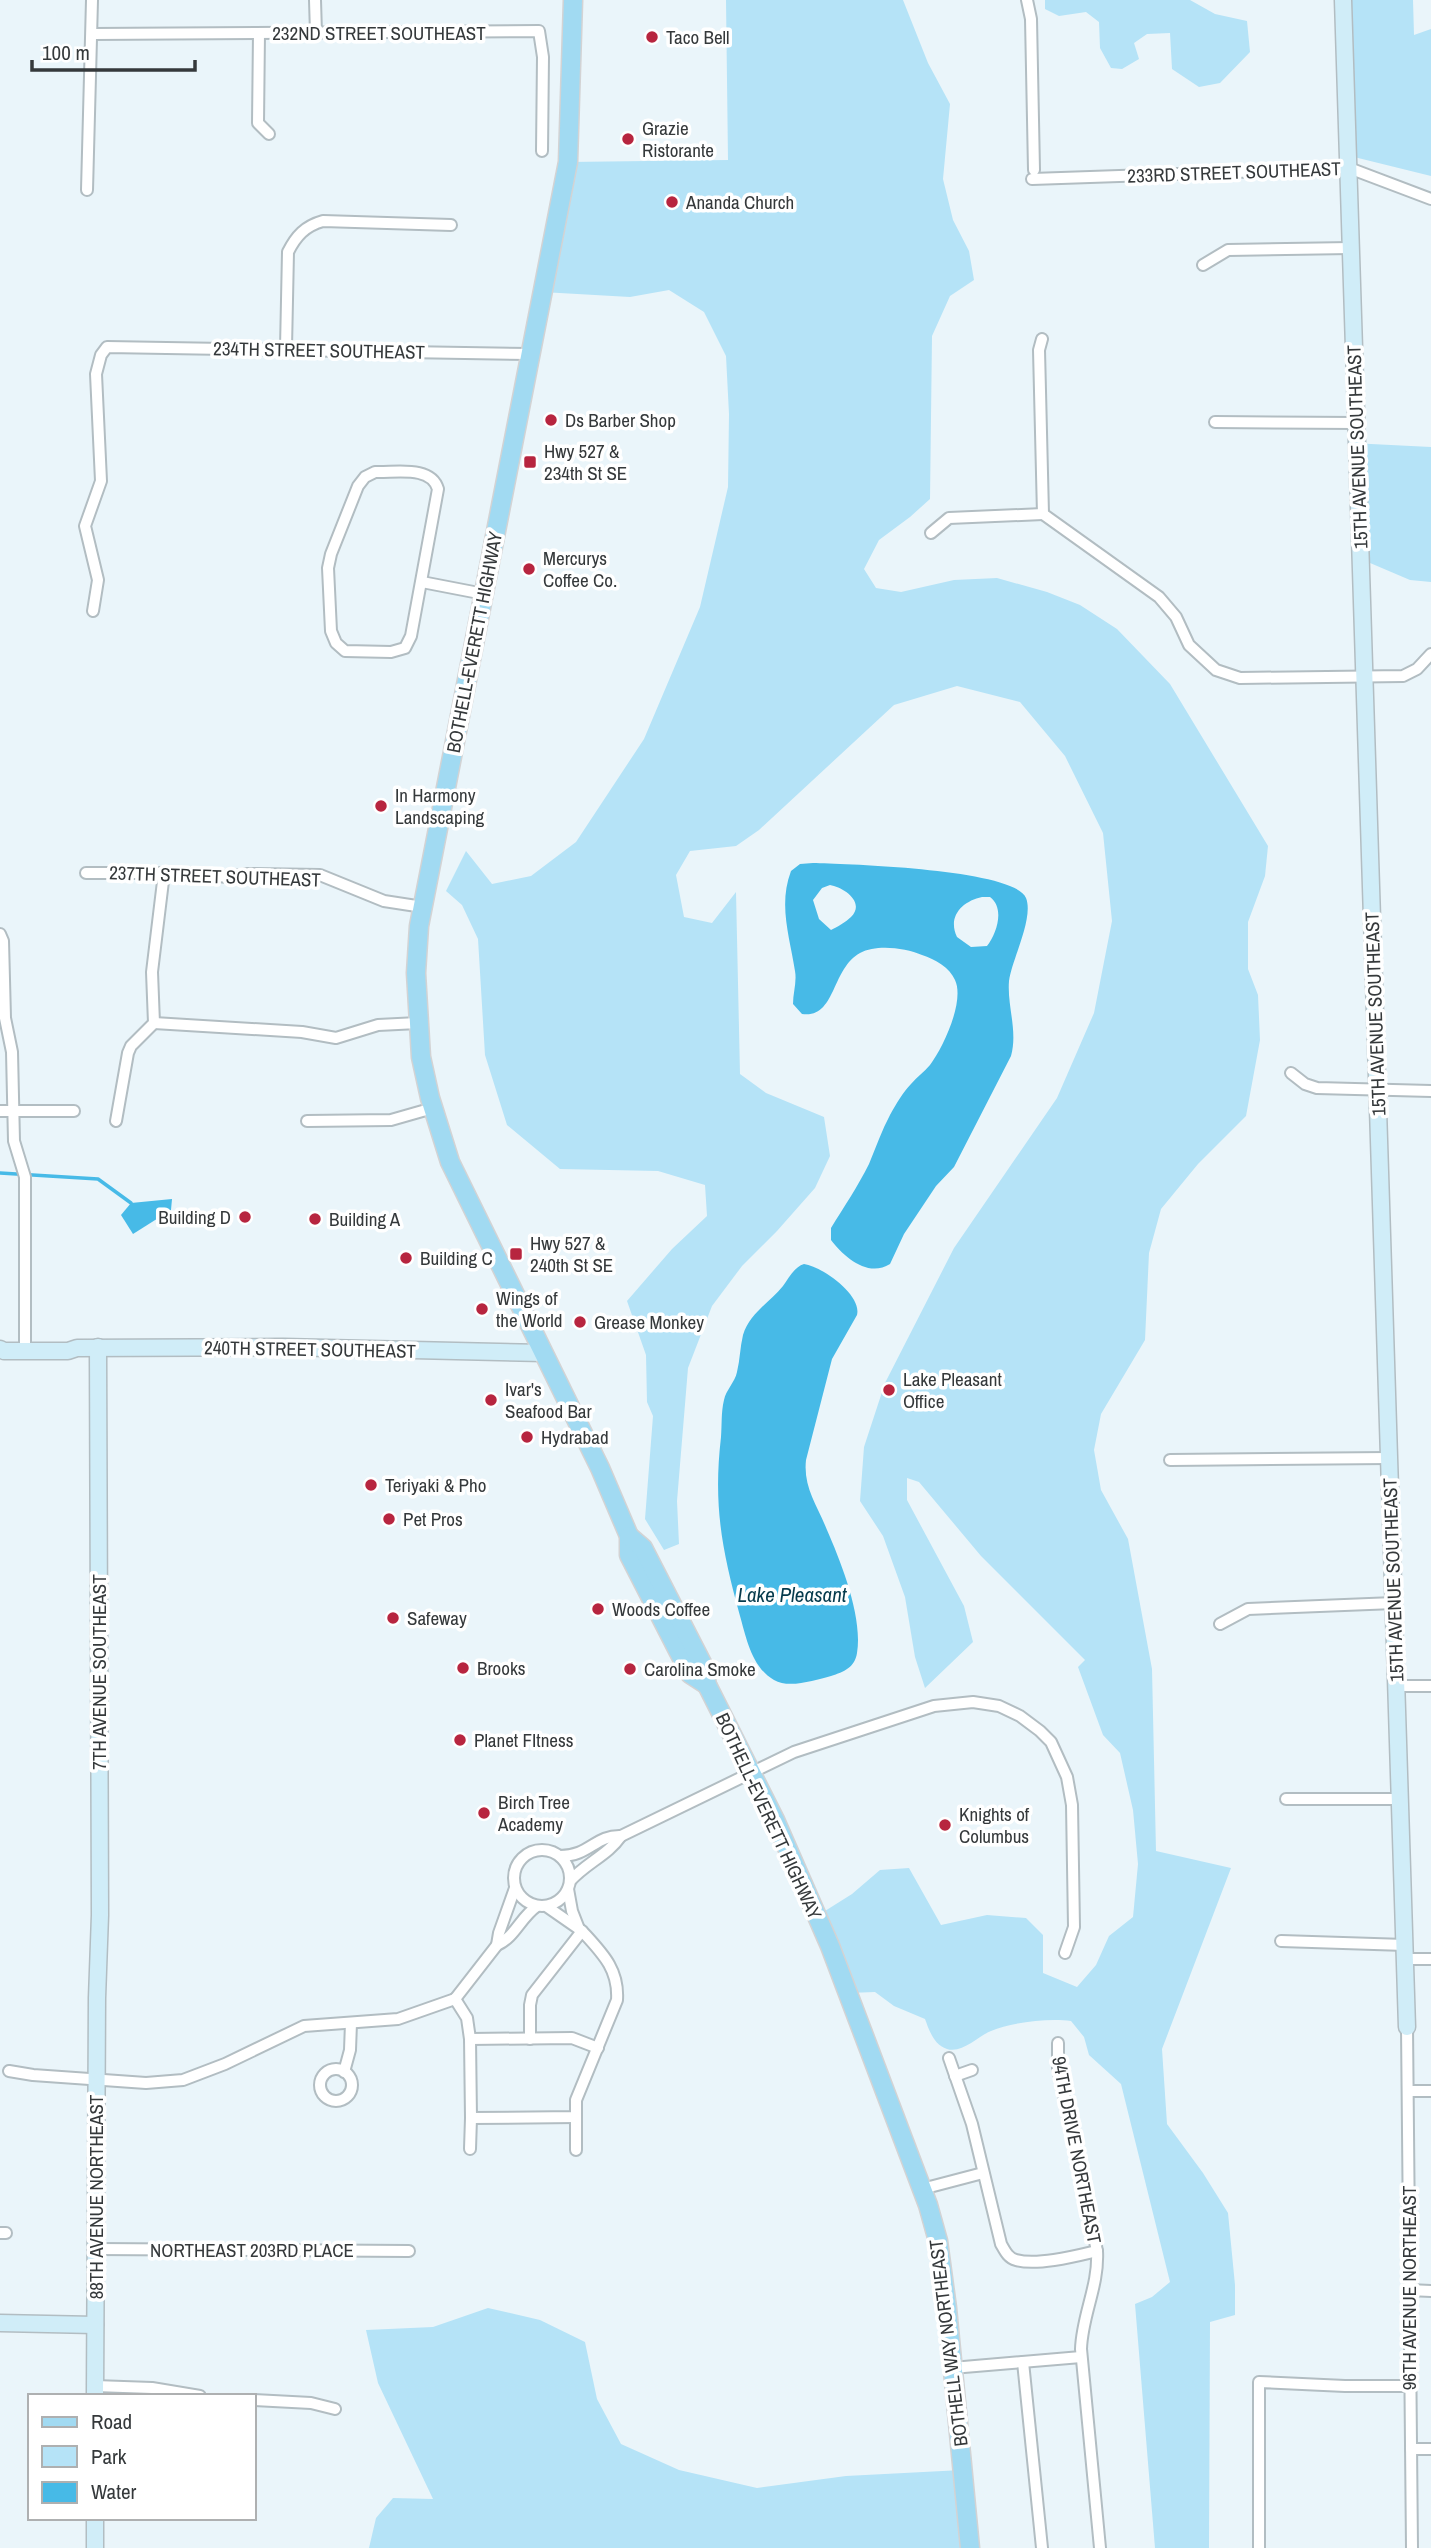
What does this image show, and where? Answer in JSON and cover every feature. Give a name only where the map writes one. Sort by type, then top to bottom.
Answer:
[{"type":"main road","name":"BOTHELL-EVERETT HIGHWAY","points":[[573,0],[568,162],[419,926],[416,973],[421,1057],[450,1162],[600,1468],[629,1536],[629,1555],[690,1674],[707,1685],[775,1820],[830,1946]]},
{"type":"main road","name":"BOTHELL WAY NORTHEAST","points":[[830,1946],[922,2189],[938,2241],[970,2548]]},
{"type":"street","points":[[87,190],[92,0]]},
{"type":"street","points":[[315,0],[316,33]]},
{"type":"street","name":"233RD STREET SOUTHEAST","points":[[1027,0],[1031,19],[1033,174],[1349,168],[1431,199]]},
{"type":"street","name":"15TH AVENUE SOUTHEAST","points":[[1343,0],[1407,2027]]},
{"type":"street","name":"232ND STREET SOUTHEAST","points":[[92,34],[539,31],[543,57],[542,150]]},
{"type":"street","points":[[259,33],[258,123],[269,134]]},
{"type":"street","points":[[286,348],[288,252],[299,233],[323,221],[451,225]]},
{"type":"street","points":[[1203,265],[1228,250],[1351,248]]},
{"type":"street","points":[[1042,339],[1039,350],[1042,514]]},
{"type":"street","name":"234TH STREET SOUTHEAST","points":[[93,611],[98,580],[85,526],[100,481],[96,374],[101,355],[107,347],[530,354]]},
{"type":"street","points":[[1215,422],[1357,423]]},
{"type":"street","points":[[375,472],[419,473],[436,481],[438,489],[422,582],[411,636],[405,648],[391,652],[345,651],[336,643],[331,631],[328,568],[331,554],[358,486],[365,477],[375,472]]},
{"type":"street","points":[[931,533],[949,518],[1042,514],[1159,597],[1176,617],[1189,645],[1216,670],[1240,678],[1403,676],[1417,669],[1431,654]]},
{"type":"street","points":[[422,582],[484,594]]},
{"type":"street","name":"237TH STREET SOUTHEAST","points":[[86,873],[202,873],[226,877],[248,874],[320,875],[384,901],[423,907]]},
{"type":"street","points":[[154,1024],[152,972],[164,873]]},
{"type":"street","points":[[0,934],[4,941],[5,1040],[14,1141],[24,1172],[25,1345]]},
{"type":"street","points":[[116,1121],[128,1053],[131,1046],[154,1024],[302,1032],[336,1038],[378,1025],[418,1023]]},
{"type":"street","points":[[1291,1073],[1305,1084],[1317,1088],[1431,1091]]},
{"type":"street","points":[[307,1121],[391,1121],[433,1108]]},
{"type":"street","points":[[0,1111],[74,1111]]},
{"type":"street","name":"240TH STREET SOUTHEAST","points":[[75,1348],[67,1344],[4,1344],[0,1348],[4,1351],[68,1351],[99,1347],[283,1347],[544,1353]]},
{"type":"street","name":"7TH AVENUE SOUTHEAST","points":[[97,1998],[100,1915],[99,1347]]},
{"type":"street","points":[[1170,1460],[1389,1458]]},
{"type":"street","points":[[1220,1624],[1248,1609],[1394,1603]]},
{"type":"street","points":[[1396,1686],[1431,1686]]},
{"type":"street","points":[[497,1945],[515,1888],[514,1869],[526,1854],[543,1849],[560,1856],[574,1856],[585,1852],[607,1836],[621,1836],[794,1752],[934,1706],[972,1702],[999,1706],[1020,1716],[1051,1742],[1062,1762],[1071,1792],[1074,1927],[1065,1953]]},
{"type":"street","points":[[1286,1800],[1400,1799]]},
{"type":"street","points":[[9,2071],[146,2083],[183,2080],[225,2064],[304,2026],[398,2019],[455,1999],[497,1945],[508,1940],[524,1915],[541,1906],[555,1903],[582,1868],[612,1849],[621,1836]]},
{"type":"street","points":[[560,1856],[566,1863],[572,1911],[581,1930]]},
{"type":"street","points":[[515,1888],[528,1902],[541,1906],[581,1930],[608,1959],[618,1986],[617,2000],[576,2100],[576,2150]]},
{"type":"street","points":[[530,2039],[532,1994],[581,1930]]},
{"type":"street","points":[[1281,1941],[1405,1952],[1431,1959]]},
{"type":"street","name":"88TH AVENUE NORTHEAST","points":[[94,2391],[97,1998]]},
{"type":"street","points":[[455,1999],[467,2018],[470,2039],[470,2149]]},
{"type":"street","points":[[344,2071],[350,2050],[351,2023]]},
{"type":"street","name":"96TH AVENUE NORTHEAST","points":[[1407,2027],[1412,2548]]},
{"type":"street","points":[[470,2039],[572,2038],[597,2048]]},
{"type":"street","name":"94TH DRIVE NORTHEAST","points":[[1058,2043],[1058,2067],[1097,2251],[1098,2269],[1082,2333],[1081,2357],[1100,2548]]},
{"type":"street","points":[[949,2058],[972,2124],[1001,2244],[1007,2255],[1015,2260],[1028,2262],[1097,2251]]},
{"type":"street","points":[[955,2076],[972,2070]]},
{"type":"street","points":[[1408,2091],[1431,2091]]},
{"type":"street","points":[[471,2118],[576,2117]]},
{"type":"street","points":[[922,2189],[983,2173]]},
{"type":"street","name":"NORTHEAST 203RD PLACE","points":[[96,2249],[409,2250]]},
{"type":"street","points":[[1409,2290],[1431,2291]]},
{"type":"street","points":[[0,2323],[94,2325]]},
{"type":"street","points":[[953,2368],[1081,2357]]},
{"type":"street","points":[[1023,2362],[1042,2548]]},
{"type":"street","points":[[1259,2548],[1259,2382],[1410,2386]]},
{"type":"street","points":[[94,2391],[152,2388],[188,2394]]},
{"type":"street","points":[[256,2400],[311,2403],[335,2409]]},
{"type":"street","points":[[1411,2449],[1431,2449]]},
{"type":"street","points":[[94,2520],[94,2548]]},
{"type":"green space","points":[[726,0],[903,0],[928,63],[950,104],[943,179],[953,220],[969,251],[974,280],[950,296],[932,336],[930,499],[879,540],[864,569],[876,588],[901,592],[954,580],[997,578],[1047,592],[1080,605],[1117,629],[1170,684],[1268,846],[1265,876],[1248,922],[1248,969],[1258,995],[1260,1040],[1246,1116],[1198,1164],[1161,1209],[1149,1253],[1145,1340],[1101,1414],[1094,1450],[1101,1490],[1128,1539],[1152,1669],[1156,1851],[1231,1868],[1162,2049],[1167,2124],[1228,2213],[1235,2285],[1235,2315],[1210,2322],[1209,2548],[1155,2548],[1135,2304],[1152,2297],[1170,2282],[1121,2084],[1089,2055],[1084,2037],[1071,2021],[1020,2023],[991,2031],[958,2049],[942,2047],[933,2037],[925,2019],[894,2006],[875,1992],[849,1993],[817,1916],[852,1894],[880,1870],[909,1868],[941,1925],[987,1915],[1026,1918],[1043,1935],[1043,1973],[1077,1987],[1096,1965],[1109,1936],[1133,1917],[1138,1864],[1133,1810],[1120,1753],[1103,1735],[1078,1667],[1085,1660],[981,1556],[919,1482],[907,1478],[907,1500],[964,1606],[973,1642],[925,1688],[915,1657],[905,1597],[883,1536],[860,1501],[864,1447],[885,1383],[954,1248],[1057,1098],[1094,1013],[1112,921],[1103,833],[1065,756],[1020,702],[957,686],[894,705],[759,830],[736,846],[690,851],[676,875],[684,917],[712,923],[736,892],[740,1074],[766,1093],[824,1117],[830,1156],[815,1188],[742,1266],[712,1306],[688,1368],[677,1501],[679,1544],[664,1550],[645,1519],[653,1416],[647,1402],[646,1355],[627,1301],[672,1249],[707,1216],[705,1185],[658,1171],[560,1169],[507,1125],[485,1055],[478,939],[462,905],[446,891],[466,851],[492,884],[531,876],[576,842],[644,739],[700,607],[728,487],[729,414],[726,356],[704,312],[669,290],[630,297],[542,292],[568,162],[728,160]]},
{"type":"green space","points":[[1045,0],[1190,0],[1215,14],[1247,21],[1250,52],[1220,83],[1199,87],[1172,69],[1170,33],[1147,34],[1134,43],[1139,59],[1122,69],[1111,68],[1100,48],[1099,22],[1086,12],[1059,16],[1045,9]]},
{"type":"green space","points":[[1344,0],[1413,0],[1414,35],[1431,29],[1431,176],[1350,156]]},
{"type":"green space","points":[[1351,443],[1431,447],[1431,582],[1410,580],[1356,557]]},
{"type":"green space","points":[[488,2308],[540,2320],[585,2342],[597,2399],[621,2444],[679,2470],[757,2488],[846,2476],[962,2470],[969,2548],[369,2548],[376,2518],[393,2498],[433,2499],[378,2383],[366,2330],[433,2327]]},
{"type":"water","points":[[800,864],[892,867],[963,874],[1015,888],[1026,898],[1028,906],[1025,927],[1009,981],[1013,1028],[1011,1056],[954,1167],[936,1186],[904,1234],[890,1264],[882,1268],[865,1267],[850,1259],[831,1240],[831,1228],[865,1172],[897,1102],[930,1065],[941,1048],[955,1012],[957,989],[950,972],[932,959],[899,949],[867,950],[851,960],[843,970],[828,1001],[821,1009],[802,1014],[793,1004],[795,975],[785,909],[791,871]],"holes":[[[830,885],[851,896],[856,906],[851,917],[831,930],[819,919],[813,900],[822,888]],[[982,897],[990,897],[995,902],[998,921],[987,946],[971,947],[957,937],[954,922],[963,906]]]},
{"type":"water","points":[[172,1199],[171,1210],[133,1234],[121,1215],[131,1203]]},
{"type":"water","name":"Lake Pleasant","points":[[804,1264],[821,1270],[840,1283],[854,1299],[857,1307],[857,1315],[832,1359],[806,1460],[806,1470],[812,1496],[850,1590],[858,1639],[856,1658],[844,1671],[810,1681],[787,1684],[766,1675],[751,1651],[728,1570],[718,1485],[723,1405],[736,1376],[746,1327],[795,1270]]},
{"type":"waterway","points":[[0,1173],[98,1179],[131,1203]]},
{"type":"place","name":"Taco Bell","points":[[652,37]]},
{"type":"place","name":"Grazie Ristorante","points":[[628,139]]},
{"type":"place","name":"Ananda Church","points":[[672,202]]},
{"type":"place","name":"Ds Barber Shop","points":[[551,420]]},
{"type":"place","name":"Hwy 527 & 234th St SE","points":[[530,462]]},
{"type":"place","name":"Mercurys Coffee Co.","points":[[529,569]]},
{"type":"place","name":"In Harmony Landscaping","points":[[381,806]]},
{"type":"place","name":"Building D","points":[[245,1217]]},
{"type":"place","name":"Building A","points":[[315,1219]]},
{"type":"place","name":"Hwy 527 & 240th St SE","points":[[516,1254]]},
{"type":"place","name":"Building C","points":[[406,1258]]},
{"type":"place","name":"Wings of the World","points":[[482,1309]]},
{"type":"place","name":"Grease Monkey","points":[[580,1322]]},
{"type":"place","name":"Lake Pleasant Office","points":[[889,1390]]},
{"type":"place","name":"Ivar's Seafood Bar","points":[[491,1400]]},
{"type":"place","name":"Hydrabad","points":[[527,1437]]},
{"type":"place","name":"Teriyaki & Pho","points":[[371,1485]]},
{"type":"place","name":"Pet Pros","points":[[389,1519]]},
{"type":"place","name":"Woods Coffee","points":[[598,1609]]},
{"type":"place","name":"Safeway","points":[[393,1618]]},
{"type":"place","name":"Brooks","points":[[463,1668]]},
{"type":"place","name":"Carolina Smoke","points":[[630,1669]]},
{"type":"place","name":"Planet FItness","points":[[460,1740]]},
{"type":"place","name":"Birch Tree Academy","points":[[484,1813]]},
{"type":"place","name":"Knights of Columbus","points":[[945,1825]]}]
